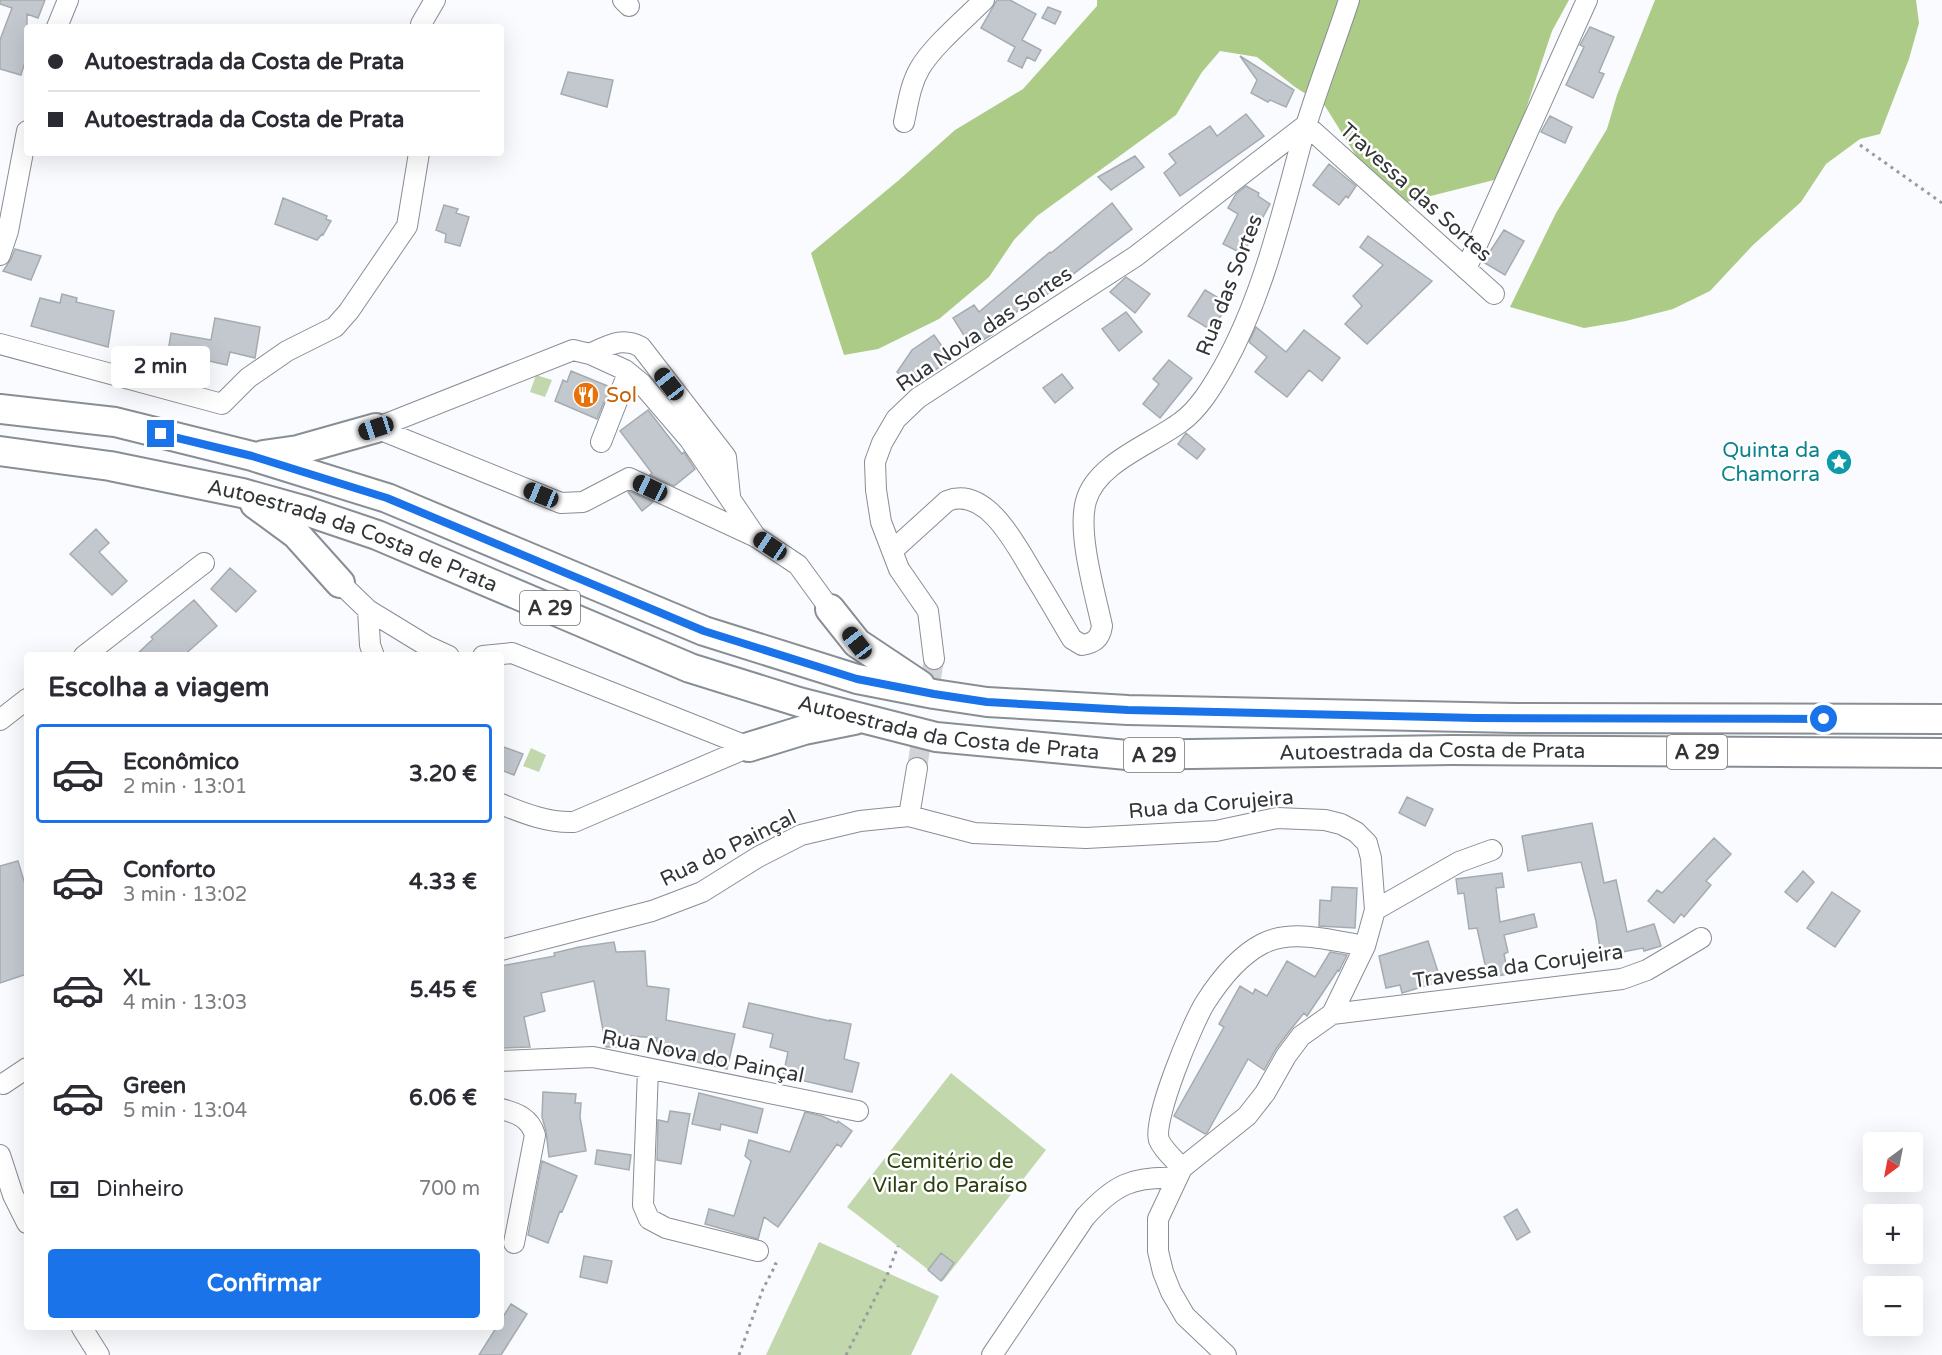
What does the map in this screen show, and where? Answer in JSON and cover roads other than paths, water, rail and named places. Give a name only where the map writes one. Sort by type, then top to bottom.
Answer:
[{"type":"highway","name":"Autoestrada da Costa de Prata","points":[[0,409],[115,422],[252,456],[387,498],[704,631],[857,679],[934,694],[987,702],[1152,711],[1516,718],[1942,719]]},
{"type":"highway","points":[[252,456],[298,450],[376,428]]},
{"type":"highway","name":"Autoestrada da Costa de Prata","points":[[0,451],[110,466],[242,493],[306,511],[377,535],[690,668],[860,719],[936,737],[1127,755],[1452,750],[1942,753]]},
{"type":"highway","points":[[242,493],[296,534],[340,583]]},
{"type":"highway","points":[[831,609],[857,643],[934,694]]},
{"type":"highway","points":[[749,747],[804,730],[860,719]]},
{"type":"street","points":[[58,24],[68,0]]},
{"type":"street","points":[[417,0],[421,24]]},
{"type":"street","points":[[422,24],[435,0]]},
{"type":"street","points":[[904,122],[910,89],[920,68],[984,0]]},
{"type":"street","points":[[1306,125],[1349,0]]},
{"type":"street","points":[[1466,269],[1587,0]]},
{"type":"street","name":"Travessa das Sortes","points":[[1306,125],[1494,294]]},
{"type":"street","name":"Rua Nova das Sortes","points":[[934,659],[927,611],[899,570],[881,522],[875,462],[882,443],[896,419],[918,398],[1136,256],[1306,125]]},
{"type":"street","name":"Rua das Sortes","points":[[892,550],[947,501],[958,496],[969,500],[990,512],[1006,530],[1072,639],[1082,645],[1093,643],[1100,636],[1102,626],[1083,529],[1086,500],[1093,486],[1113,465],[1183,421],[1205,396],[1223,367],[1269,257],[1306,125]]},
{"type":"street","points":[[0,255],[8,231],[24,147]]},
{"type":"street","points":[[0,344],[222,404],[248,378],[287,351],[335,327],[349,311],[407,226],[418,156]]},
{"type":"street","points":[[590,354],[623,341],[633,342],[641,347],[726,458],[730,498]]},
{"type":"street","points":[[376,428],[573,350],[590,354],[628,373],[641,383],[690,440],[756,537]]},
{"type":"street","points":[[601,442],[628,373]]},
{"type":"street","points":[[376,428],[561,503],[583,502],[629,478],[756,537],[798,565],[831,609]]},
{"type":"street","points":[[89,652],[204,563]]},
{"type":"street","points":[[340,583],[368,610],[440,652]]},
{"type":"street","points":[[368,610],[373,652]]},
{"type":"street","points":[[504,654],[513,653],[749,747]]},
{"type":"street","points":[[0,720],[24,701]]},
{"type":"street","points":[[504,805],[557,823],[574,822],[749,747]]},
{"type":"street","points":[[909,816],[917,768]]},
{"type":"street","points":[[504,822],[522,813]]},
{"type":"street","name":"Rua da Corujeira","points":[[909,816],[974,833],[1086,838],[1216,831],[1277,818],[1324,820],[1341,824],[1356,832],[1367,843],[1371,858],[1375,910],[1365,946],[1332,1014],[1301,1036],[1286,1056],[1265,1093],[1247,1116],[1179,1173],[1158,1219],[1156,1236],[1163,1272],[1171,1292],[1185,1316],[1226,1355]]},
{"type":"street","name":"Rua do Painçal","points":[[504,949],[652,911],[702,892],[758,857],[801,835],[860,821],[909,816]]},
{"type":"street","points":[[1375,910],[1459,862],[1492,850]]},
{"type":"street","points":[[992,1355],[1085,1217],[1099,1202],[1120,1185],[1179,1173],[1159,1139],[1158,1128],[1162,1107],[1194,1024],[1204,1004],[1219,984],[1247,954],[1263,943],[1280,938],[1314,938],[1365,946]]},
{"type":"street","name":"Travessa da Corujeira","points":[[1332,1014],[1622,979],[1647,970],[1701,939]]},
{"type":"street","name":"Rua Nova do Painçal","points":[[504,1061],[593,1057],[858,1111]]},
{"type":"street","points":[[648,1069],[644,1204],[649,1219],[666,1228],[758,1251]]},
{"type":"street","points":[[1,1086],[24,1070]]},
{"type":"street","points":[[504,1110],[517,1113],[526,1119],[533,1127],[535,1135],[514,1243]]},
{"type":"street","points":[[0,1155],[13,1195],[24,1217]]},
{"type":"street","points":[[83,1330],[99,1355]]},
{"type":"tunnel","points":[[917,768],[934,659]]},
{"type":"place","name":"Sol","points":[[586,395]]},
{"type":"place","name":"Quinta da Chamorra","points":[[1839,462]]},
{"type":"park label","name":"Cemitério de Vilar do Paraíso","points":[[950,1173]]}]
